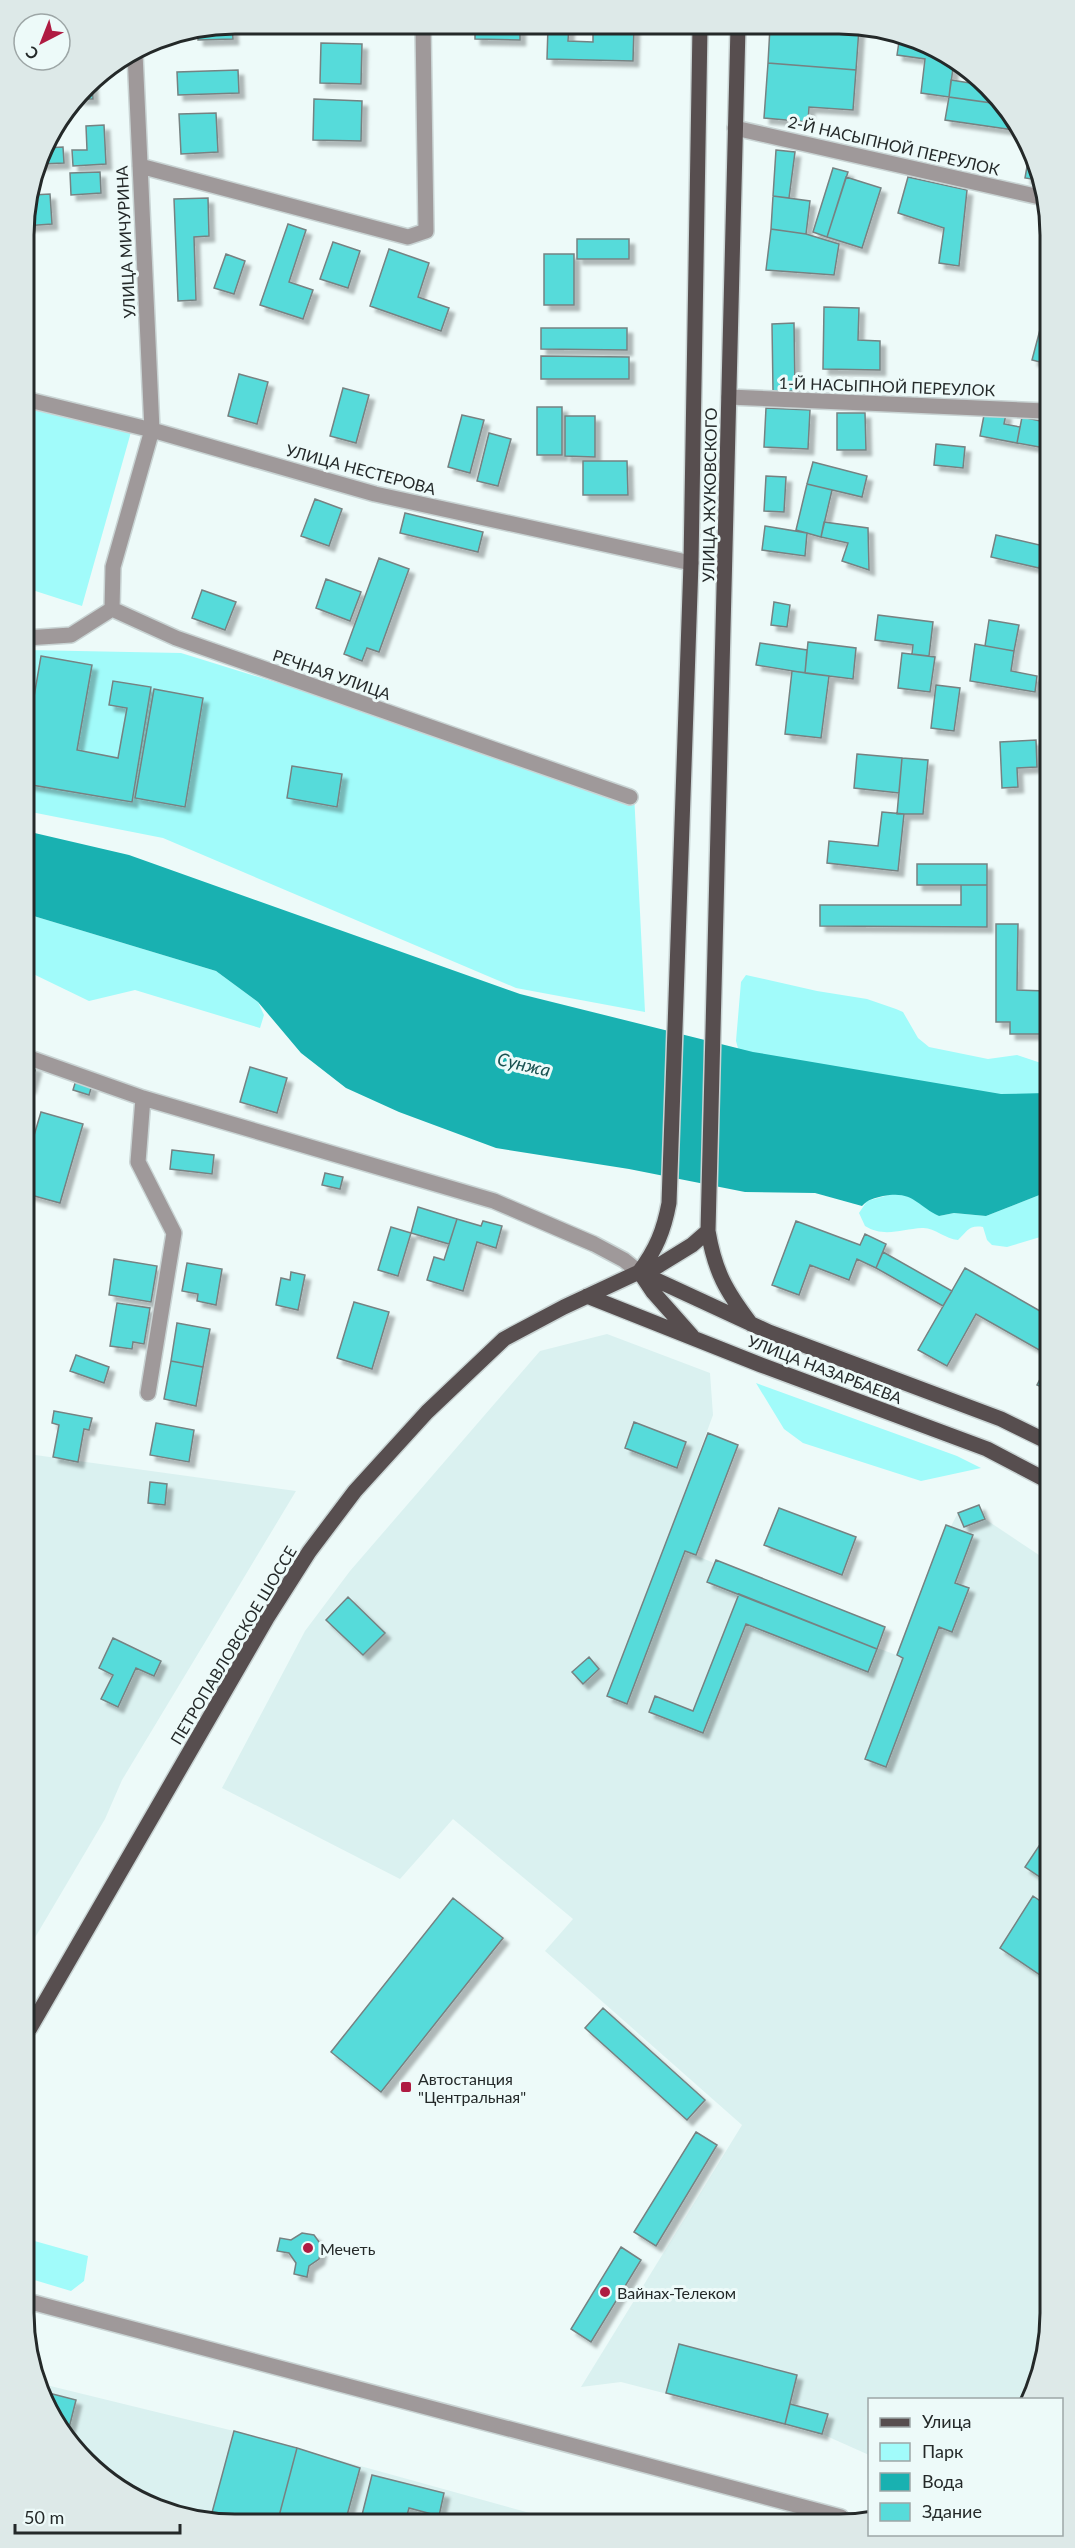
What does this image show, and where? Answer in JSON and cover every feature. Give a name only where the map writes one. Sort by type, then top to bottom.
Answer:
[{"type":"main road","points":[[696,1340],[653,1292],[639,1272],[653,1254],[660,1238],[669,1203],[691,563],[700,34]]},
{"type":"main road","name":"УЛИЦА ЖУКОВСКОГО","points":[[738,34],[708,1231],[713,1262],[723,1284],[751,1324]]},
{"type":"main road","name":"ПЕТРОПАВЛОВСКОЕ ШОССЕ","points":[[34,2001],[53,1988],[267,1618],[309,1551],[355,1491],[427,1412],[504,1339],[587,1296],[639,1272],[658,1266],[677,1255],[708,1231]]},
{"type":"main road","name":"УЛИЦА НАЗАРБАЕВА","points":[[639,1272],[751,1324],[1001,1419],[1040,1438]]},
{"type":"main road","name":"УЛИЦА НАЗАРБАЕВА","points":[[587,1296],[696,1340],[987,1449],[1040,1477]]},
{"type":"main road","points":[[34,2021],[53,1988]]},
{"type":"street","points":[[140,166],[408,237],[426,231],[423,35]]},
{"type":"street","name":"УЛИЦА МИЧУРИНА","points":[[112,609],[113,567],[152,430],[135,61]]},
{"type":"street","name":"2-Й НАСЫПНОЙ ПЕРЕУЛОК","points":[[735,128],[1036,196]]},
{"type":"street","name":"1-Й НАСЫПНОЙ ПЕРЕУЛОК","points":[[729,397],[1040,411]]},
{"type":"street","name":"УЛИЦА НЕСТЕРОВА","points":[[35,401],[152,430],[375,494],[691,563]]},
{"type":"street","points":[[35,637],[71,635],[112,609]]},
{"type":"street","name":"РЕЧНАЯ УЛИЦА","points":[[112,609],[176,638],[630,797]]},
{"type":"street","points":[[35,1060],[144,1098],[494,1202],[594,1244],[624,1260],[639,1272]]},
{"type":"street","points":[[144,1098],[138,1162],[174,1233],[148,1394]]},
{"type":"street","points":[[34,2303],[830,2514]]},
{"type":"shaded area","points":[[607,1334],[710,1373],[713,1415],[666,1543],[714,1563],[707,1582],[896,1655],[946,1525],[951,1526],[958,1513],[979,1505],[985,1519],[1040,1556],[1040,2325],[1037,2352],[1021,2398],[868,2398],[868,2455],[822,2434],[621,2382],[581,2387],[742,2125],[545,1951],[573,1919],[453,1819],[400,1879],[222,1788],[305,1631],[350,1571],[540,1351]]},
{"type":"shaded area","points":[[34,1455],[296,1491],[122,1780],[105,1819],[34,1939]]},
{"type":"shaded area","points":[[49,2386],[234,2431],[534,2514],[236,2514],[196,2510],[147,2493],[124,2480],[103,2464],[68,2424]]},
{"type":"green space","points":[[35,408],[131,432],[82,606],[35,591]]},
{"type":"green space","points":[[35,650],[181,653],[634,793],[645,1012],[516,988],[163,838],[35,813]]},
{"type":"green space","points":[[35,916],[216,971],[258,1002],[264,1015],[260,1028],[135,990],[89,1001],[35,975]]},
{"type":"green space","points":[[746,975],[817,991],[867,999],[903,1012],[918,1038],[929,1047],[988,1059],[1017,1055],[1040,1063],[1040,1108],[739,1052],[736,1041],[741,982]]},
{"type":"green space","points":[[896,1193],[916,1199],[939,1216],[954,1213],[986,1216],[1040,1195],[1040,1237],[1007,1247],[992,1245],[987,1240],[983,1227],[971,1228],[958,1240],[926,1228],[879,1232],[865,1226],[859,1213],[867,1201]]},
{"type":"green space","points":[[756,1383],[957,1456],[981,1468],[921,1481],[803,1443],[784,1429]]},
{"type":"green space","points":[[34,2241],[88,2256],[84,2281],[71,2291],[34,2280]]},
{"type":"water","name":"Сунжа","points":[[35,833],[129,855],[520,994],[753,1052],[1001,1094],[1040,1093],[1040,1195],[986,1216],[954,1213],[939,1216],[914,1200],[901,1195],[877,1197],[862,1206],[815,1193],[745,1192],[629,1169],[496,1148],[399,1112],[346,1088],[301,1053],[258,1002],[216,971],[35,916]]},
{"type":"building","points":[[548,34],[568,34],[568,41],[593,42],[593,34],[634,34],[633,61],[547,59]]},
{"type":"building","points":[[770,34],[858,35],[856,70],[768,63]]},
{"type":"building","points":[[233,35],[233,39],[198,40],[198,38]]},
{"type":"building","points":[[475,35],[520,35],[520,40],[475,39]]},
{"type":"building","points":[[321,43],[362,44],[361,84],[320,83]]},
{"type":"building","points":[[899,44],[940,61],[953,70],[949,97],[921,93],[925,59],[897,55]]},
{"type":"building","points":[[768,63],[856,70],[853,110],[809,107],[808,122],[764,118]]},
{"type":"building","points":[[238,70],[239,93],[178,95],[177,72]]},
{"type":"building","points":[[951,80],[970,83],[990,103],[949,97]]},
{"type":"building","points":[[949,97],[990,103],[1010,129],[945,120]]},
{"type":"building","points":[[314,99],[362,101],[361,141],[313,140]]},
{"type":"building","points":[[216,113],[218,152],[181,154],[179,114]]},
{"type":"building","points":[[104,125],[106,164],[73,166],[72,150],[87,150],[86,126]]},
{"type":"building","points":[[55,147],[63,147],[64,163],[48,164]]},
{"type":"building","points":[[776,150],[795,152],[789,198],[773,196]]},
{"type":"building","points":[[1027,165],[1032,179],[1025,178]]},
{"type":"building","points":[[833,168],[848,172],[827,237],[813,232]]},
{"type":"building","points":[[100,172],[101,193],[71,195],[70,173]]},
{"type":"building","points":[[846,177],[881,188],[862,248],[827,237]]},
{"type":"building","points":[[908,177],[967,190],[959,266],[939,263],[944,228],[898,213]]},
{"type":"building","points":[[50,194],[52,224],[35,225],[39,195]]},
{"type":"building","points":[[773,196],[810,201],[806,234],[771,229]]},
{"type":"building","points":[[208,198],[209,236],[194,237],[196,300],[178,301],[174,199]]},
{"type":"building","points":[[288,224],[306,230],[289,282],[313,290],[303,319],[260,305]]},
{"type":"building","points":[[771,229],[806,234],[839,244],[834,275],[766,270]]},
{"type":"building","points":[[577,239],[629,239],[629,259],[577,259]]},
{"type":"building","points":[[333,242],[360,251],[348,288],[320,279]]},
{"type":"building","points":[[389,249],[429,263],[418,297],[449,308],[441,331],[370,306]]},
{"type":"building","points":[[226,254],[245,261],[234,294],[214,288]]},
{"type":"building","points":[[544,254],[574,254],[574,305],[544,305]]},
{"type":"building","points":[[824,307],[859,308],[858,340],[880,341],[880,370],[823,369]]},
{"type":"building","points":[[794,323],[795,391],[773,391],[772,324]]},
{"type":"building","points":[[541,328],[627,328],[627,350],[541,349]]},
{"type":"building","points":[[1040,330],[1040,362],[1032,360]]},
{"type":"building","points":[[541,356],[629,357],[629,379],[541,379]]},
{"type":"building","points":[[239,374],[268,382],[257,424],[228,416]]},
{"type":"building","points":[[343,388],[369,395],[356,443],[330,436]]},
{"type":"building","points":[[537,407],[562,407],[562,455],[537,455]]},
{"type":"building","points":[[766,408],[810,410],[808,449],[764,447]]},
{"type":"building","points":[[985,410],[1006,414],[1004,424],[1020,427],[1017,443],[980,436]]},
{"type":"building","points":[[837,413],[865,413],[866,450],[837,450]]},
{"type":"building","points":[[462,415],[484,420],[470,473],[448,467]]},
{"type":"building","points":[[565,416],[595,416],[595,457],[565,456]]},
{"type":"building","points":[[1022,417],[1040,421],[1040,447],[1017,443]]},
{"type":"building","points":[[489,433],[511,439],[498,486],[477,481]]},
{"type":"building","points":[[936,444],[965,447],[963,468],[934,465]]},
{"type":"building","points":[[583,461],[627,461],[628,495],[583,495]]},
{"type":"building","points":[[813,462],[867,476],[862,497],[807,484]]},
{"type":"building","points":[[766,476],[786,477],[784,512],[764,511]]},
{"type":"building","points":[[807,484],[832,490],[821,537],[796,530]]},
{"type":"building","points":[[315,499],[342,509],[329,546],[301,536]]},
{"type":"building","points":[[405,513],[483,532],[478,552],[400,533]]},
{"type":"building","points":[[824,522],[868,528],[869,570],[842,561],[848,543],[821,537]]},
{"type":"building","points":[[765,526],[807,533],[805,556],[762,550]]},
{"type":"building","points":[[996,535],[1040,545],[1039,568],[991,557]]},
{"type":"building","points":[[379,558],[409,569],[379,652],[367,648],[362,661],[344,654]]},
{"type":"building","points":[[326,579],[361,592],[350,621],[316,608]]},
{"type":"building","points":[[202,590],[236,602],[225,630],[192,618]]},
{"type":"building","points":[[774,602],[790,605],[787,627],[771,625]]},
{"type":"building","points":[[878,615],[933,622],[929,656],[912,654],[913,645],[875,640]]},
{"type":"building","points":[[989,620],[1019,625],[1014,651],[985,646]]},
{"type":"building","points":[[808,642],[856,648],[853,679],[805,673]]},
{"type":"building","points":[[760,643],[807,650],[805,673],[756,665]]},
{"type":"building","points":[[975,644],[1014,651],[1011,671],[1037,676],[1035,692],[970,681]]},
{"type":"building","points":[[902,653],[935,657],[930,692],[898,688]]},
{"type":"building","points":[[41,656],[92,665],[77,750],[118,758],[127,708],[109,705],[113,681],[151,687],[132,802],[35,785],[35,692]]},
{"type":"building","points":[[792,671],[829,676],[821,738],[785,734]]},
{"type":"building","points":[[936,685],[960,688],[954,731],[931,728]]},
{"type":"building","points":[[154,689],[203,698],[185,807],[135,798]]},
{"type":"building","points":[[1036,740],[1037,767],[1017,768],[1018,787],[1002,788],[1000,742]]},
{"type":"building","points":[[857,754],[902,758],[899,793],[854,788]]},
{"type":"building","points":[[902,758],[928,760],[923,814],[897,814]]},
{"type":"building","points":[[292,766],[342,774],[337,807],[287,798]]},
{"type":"building","points":[[882,812],[904,814],[898,871],[827,863],[829,841],[878,846]]},
{"type":"building","points":[[917,864],[987,864],[987,885],[917,885]]},
{"type":"building","points":[[961,885],[987,885],[987,927],[820,926],[820,905],[961,905]]},
{"type":"building","points":[[996,924],[1018,924],[1017,990],[1040,991],[1040,1034],[1010,1034],[1010,1022],[996,1022]]},
{"type":"building","points":[[250,1067],[287,1078],[277,1113],[240,1102]]},
{"type":"building","points":[[76,1080],[92,1085],[89,1095],[73,1090]]},
{"type":"building","points":[[41,1112],[83,1124],[60,1203],[35,1196],[35,1134]]},
{"type":"building","points":[[172,1150],[214,1155],[212,1174],[170,1169]]},
{"type":"building","points":[[325,1173],[343,1177],[340,1189],[322,1185]]},
{"type":"building","points":[[418,1207],[457,1219],[449,1244],[411,1233]]},
{"type":"building","points":[[457,1219],[481,1226],[483,1221],[502,1226],[496,1248],[477,1242],[463,1291],[427,1280],[434,1257],[444,1260]]},
{"type":"building","points":[[796,1221],[860,1245],[865,1234],[886,1244],[876,1268],[857,1259],[849,1280],[810,1265],[799,1295],[772,1285]]},
{"type":"building","points":[[391,1227],[411,1233],[398,1276],[378,1270]]},
{"type":"building","points":[[883,1252],[952,1291],[943,1306],[876,1268]]},
{"type":"building","points":[[114,1259],[157,1266],[151,1302],[109,1295]]},
{"type":"building","points":[[187,1263],[222,1269],[216,1305],[197,1301],[198,1294],[182,1291]]},
{"type":"building","points":[[965,1268],[1040,1311],[1040,1350],[976,1314],[947,1366],[918,1350]]},
{"type":"building","points":[[291,1272],[305,1275],[298,1310],[276,1305],[281,1278],[290,1280]]},
{"type":"building","points":[[354,1302],[389,1312],[372,1369],[337,1358]]},
{"type":"building","points":[[117,1303],[150,1308],[144,1344],[133,1342],[132,1349],[110,1346]]},
{"type":"building","points":[[177,1323],[210,1329],[203,1367],[171,1361]]},
{"type":"building","points":[[76,1355],[109,1367],[104,1383],[70,1371]]},
{"type":"building","points":[[171,1361],[203,1367],[196,1406],[164,1399]]},
{"type":"building","points":[[54,1411],[92,1418],[89,1430],[84,1429],[78,1462],[53,1457],[59,1425],[52,1423]]},
{"type":"building","points":[[634,1422],[686,1442],[677,1468],[625,1448]]},
{"type":"building","points":[[156,1423],[194,1430],[189,1462],[150,1455]]},
{"type":"building","points":[[708,1433],[738,1445],[696,1555],[685,1551],[627,1704],[607,1696]]},
{"type":"building","points":[[150,1482],[167,1484],[165,1505],[148,1503]]},
{"type":"building","points":[[979,1505],[985,1519],[964,1527],[958,1513]]},
{"type":"building","points":[[779,1508],[856,1537],[842,1575],[764,1545]]},
{"type":"building","points":[[946,1525],[973,1535],[955,1583],[969,1588],[952,1632],[939,1627],[886,1767],[865,1759],[903,1658],[897,1655]]},
{"type":"building","points":[[716,1560],[885,1627],[877,1649],[707,1582]]},
{"type":"building","points":[[739,1594],[877,1649],[868,1672],[746,1624],[703,1733],[649,1712],[655,1696],[693,1711]]},
{"type":"building","points":[[348,1597],[385,1633],[363,1655],[326,1620]]},
{"type":"building","points":[[113,1638],[161,1661],[154,1676],[136,1668],[118,1707],[101,1699],[113,1675],[99,1668]]},
{"type":"building","points":[[589,1657],[599,1669],[583,1684],[572,1672]]},
{"type":"building","points":[[1040,1844],[1040,1877],[1025,1867]]},
{"type":"building","points":[[1033,1896],[1040,1901],[1040,1975],[1000,1948]]},
{"type":"building","points":[[453,1898],[503,1938],[381,2092],[331,2052]]},
{"type":"building","points":[[603,2008],[705,2100],[687,2120],[585,2028]]},
{"type":"building","points":[[696,2132],[717,2145],[656,2246],[634,2232]]},
{"type":"building","points":[[302,2233],[314,2235],[322,2246],[319,2259],[309,2266],[307,2277],[294,2274],[296,2263],[289,2253],[277,2251],[280,2238],[291,2240]]},
{"type":"building","points":[[621,2247],[641,2260],[591,2342],[571,2329]]},
{"type":"building","points":[[679,2344],[797,2375],[785,2424],[666,2393]]},
{"type":"building","points":[[52,2394],[76,2400],[70,2426]]},
{"type":"building","points":[[790,2404],[828,2414],[822,2434],[785,2424]]},
{"type":"building","points":[[234,2431],[297,2448],[280,2514],[212,2512]]},
{"type":"building","points":[[297,2448],[360,2468],[347,2514],[280,2514]]},
{"type":"building","points":[[372,2475],[444,2493],[439,2514],[409,2508],[407,2514],[362,2514]]},
{"type":"place","name":"Автостанция \"Центральная\"","points":[[406,2087]]},
{"type":"place","name":"Мечеть","points":[[308,2248]]},
{"type":"place","name":"Вайнах-Телеком","points":[[605,2292]]}]
